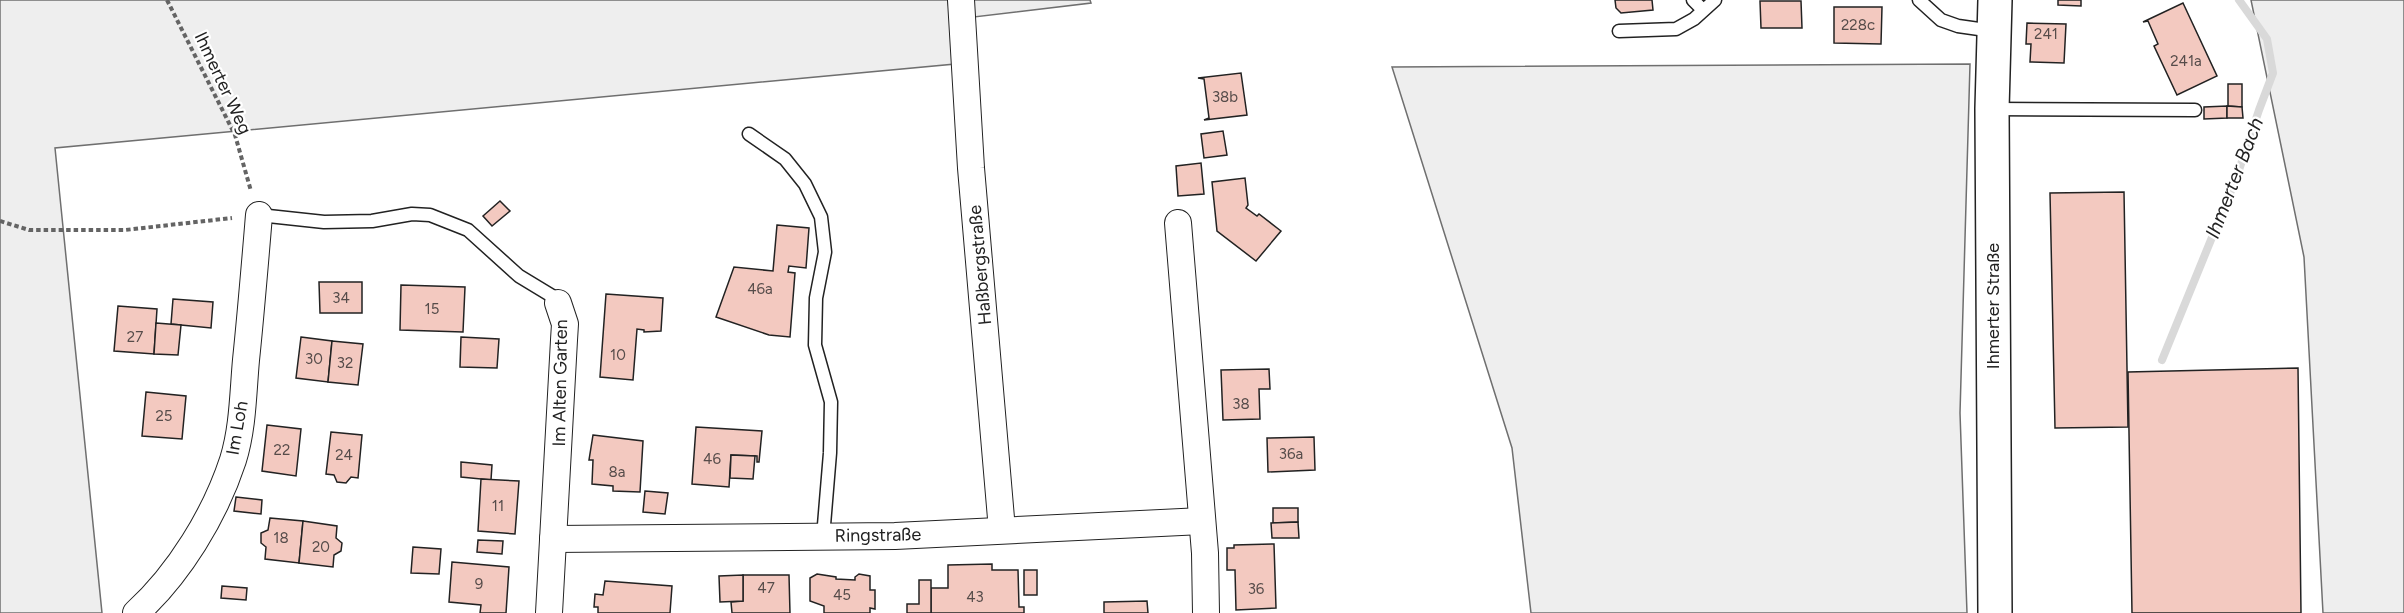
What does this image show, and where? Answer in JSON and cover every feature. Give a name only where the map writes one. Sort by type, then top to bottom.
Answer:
[{"type":"main road","name":"Ihmerter Straße","points":[[1994,16],[1992,109],[1995,613]]},
{"type":"street","name":"Haßbergstraße","points":[[961,0],[971,168],[1002,530]]},
{"type":"street","name":"Im Loh","points":[[136,613],[170,575],[189,549],[209,514],[233,458],[243,402],[260,215]]},
{"type":"street","points":[[1178,223],[1202,521],[1206,613]]},
{"type":"street","name":"Im Alten Garten","points":[[549,613],[565,332],[563,313],[558,303]]},
{"type":"street","name":"Ringstraße","points":[[553,539],[895,536],[1202,521]]},
{"type":"lane","points":[[1693,0],[1703,10]]},
{"type":"lane","points":[[1618,32],[1676,29],[1694,19],[1715,0]]},
{"type":"lane","points":[[1919,0],[1941,20],[1958,26],[1994,16]]},
{"type":"lane","points":[[1992,109],[2195,110]]},
{"type":"lane","points":[[749,134],[785,159],[805,184],[821,217],[825,252],[816,298],[815,345],[831,402],[830,453],[823,537]]},
{"type":"lane","name":"Im Alten Garten","points":[[260,215],[324,222],[372,221],[412,214],[430,215],[468,230],[519,276],[552,296],[558,303]]},
{"type":"path","name":"Ihmerter Weg","points":[[167,0],[235,135],[245,178],[260,215]]},
{"type":"path","points":[[0,221],[29,230],[125,230],[260,215]]},
{"type":"shaded area","points":[[0,0],[948,0],[955,64],[55,148],[102,613],[0,613]]},
{"type":"shaded area","points":[[973,0],[1090,0],[1091,3],[974,17]]},
{"type":"shaded area","points":[[2251,0],[2404,0],[2404,613],[2323,613],[2304,257]]},
{"type":"shaded area","points":[[1970,64],[1960,413],[1967,613],[1531,613],[1512,448],[1392,67]]},
{"type":"building","points":[[1615,0],[1652,0],[1653,10],[1621,13],[1616,8]]},
{"type":"building","points":[[2058,0],[2081,0],[2081,6],[2058,5]]},
{"type":"building","points":[[1760,1],[1801,1],[1802,28],[1761,28]]},
{"type":"building","points":[[2183,3],[2217,76],[2177,95],[2154,46],[2158,44],[2148,21],[2143,22]]},
{"type":"building","points":[[1834,7],[1882,7],[1881,44],[1834,43]]},
{"type":"building","points":[[2027,23],[2066,24],[2064,63],[2030,62],[2031,44],[2026,44]]},
{"type":"building","points":[[1241,73],[1247,115],[1204,120],[1209,118],[1204,79],[1198,78]]},
{"type":"building","points":[[2228,84],[2242,84],[2242,107],[2228,106]]},
{"type":"building","points":[[2227,106],[2227,118],[2204,119],[2204,107]]},
{"type":"building","points":[[2227,106],[2242,107],[2243,118],[2227,118]]},
{"type":"building","points":[[1223,131],[1227,155],[1204,158],[1201,134]]},
{"type":"building","points":[[1201,163],[1204,194],[1178,196],[1176,166]]},
{"type":"building","points":[[1245,178],[1248,205],[1246,208],[1257,216],[1259,214],[1281,231],[1256,261],[1217,231],[1212,182]]},
{"type":"building","points":[[2124,192],[2128,427],[2055,428],[2050,193]]},
{"type":"building","points":[[500,201],[510,211],[492,226],[483,216]]},
{"type":"building","points":[[777,225],[809,228],[806,268],[789,266],[788,272],[795,273],[790,337],[769,335],[716,317],[734,267],[773,271]]},
{"type":"building","points":[[319,282],[362,282],[362,313],[320,313]]},
{"type":"building","points":[[401,285],[465,287],[463,332],[400,330]]},
{"type":"building","points":[[606,294],[663,298],[661,331],[644,332],[644,330],[637,329],[633,380],[600,377]]},
{"type":"building","points":[[173,299],[213,302],[211,328],[171,324]]},
{"type":"building","points":[[118,306],[157,309],[154,354],[114,351]]},
{"type":"building","points":[[156,323],[181,325],[178,355],[154,354]]},
{"type":"building","points":[[301,337],[332,341],[328,382],[296,378]]},
{"type":"building","points":[[461,337],[499,339],[497,368],[460,367]]},
{"type":"building","points":[[332,341],[363,344],[358,385],[328,382]]},
{"type":"building","points":[[2298,368],[2301,613],[2132,613],[2128,372]]},
{"type":"building","points":[[1269,369],[1270,389],[1259,389],[1260,419],[1223,420],[1221,370]]},
{"type":"building","points":[[146,392],[186,396],[182,439],[142,436]]},
{"type":"building","points":[[267,425],[301,429],[296,476],[262,471]]},
{"type":"building","points":[[696,427],[762,431],[759,462],[757,462],[757,456],[731,455],[729,487],[692,484]]},
{"type":"building","points":[[331,432],[362,435],[358,478],[351,477],[346,483],[337,482],[334,475],[326,474]]},
{"type":"building","points":[[593,435],[643,441],[640,492],[613,491],[613,486],[592,484],[593,460],[589,460]]},
{"type":"building","points":[[1314,437],[1315,470],[1268,472],[1267,438]]},
{"type":"building","points":[[731,455],[755,456],[753,479],[730,478]]},
{"type":"building","points":[[461,462],[492,465],[491,480],[461,477]]},
{"type":"building","points":[[481,479],[519,481],[515,534],[478,531]]},
{"type":"building","points":[[645,491],[668,493],[665,514],[643,512]]},
{"type":"building","points":[[236,497],[262,500],[261,514],[234,511]]},
{"type":"building","points":[[1273,508],[1298,508],[1298,522],[1273,523]]},
{"type":"building","points":[[270,518],[303,521],[299,563],[265,559],[266,547],[261,543],[261,533],[268,530]]},
{"type":"building","points":[[303,521],[337,526],[336,538],[342,543],[341,551],[334,555],[333,567],[299,563]]},
{"type":"building","points":[[1298,522],[1299,538],[1272,538],[1271,523]]},
{"type":"building","points":[[478,540],[503,541],[502,554],[477,552]]},
{"type":"building","points":[[1274,544],[1276,608],[1236,610],[1235,570],[1227,570],[1227,548],[1234,548],[1234,545]]},
{"type":"building","points":[[413,547],[441,549],[439,574],[411,573]]},
{"type":"building","points":[[452,562],[509,567],[506,613],[480,613],[481,605],[449,602]]},
{"type":"building","points":[[992,564],[992,570],[1018,570],[1019,607],[1024,607],[1024,613],[931,613],[931,588],[948,588],[948,565]]},
{"type":"building","points":[[1024,570],[1037,570],[1037,595],[1024,595]]},
{"type":"building","points":[[817,574],[836,577],[836,579],[855,580],[859,574],[870,576],[870,590],[875,590],[875,609],[870,608],[870,613],[824,613],[824,606],[810,601],[810,578]]},
{"type":"building","points":[[743,575],[789,575],[790,613],[732,613],[731,602],[743,601]]},
{"type":"building","points":[[743,575],[743,601],[720,602],[719,576]]},
{"type":"building","points":[[919,580],[931,580],[931,613],[907,613],[907,604],[919,604]]},
{"type":"building","points":[[605,581],[672,586],[670,613],[598,613],[598,607],[594,607],[595,594],[603,595]]},
{"type":"building","points":[[222,586],[247,588],[246,600],[221,598]]},
{"type":"building","points":[[1147,601],[1148,613],[1104,613],[1104,602]]},
{"type":"waterway","name":"Ihmerter Bach","points":[[2162,360],[2237,176],[2273,73],[2267,39],[2239,0]]}]
